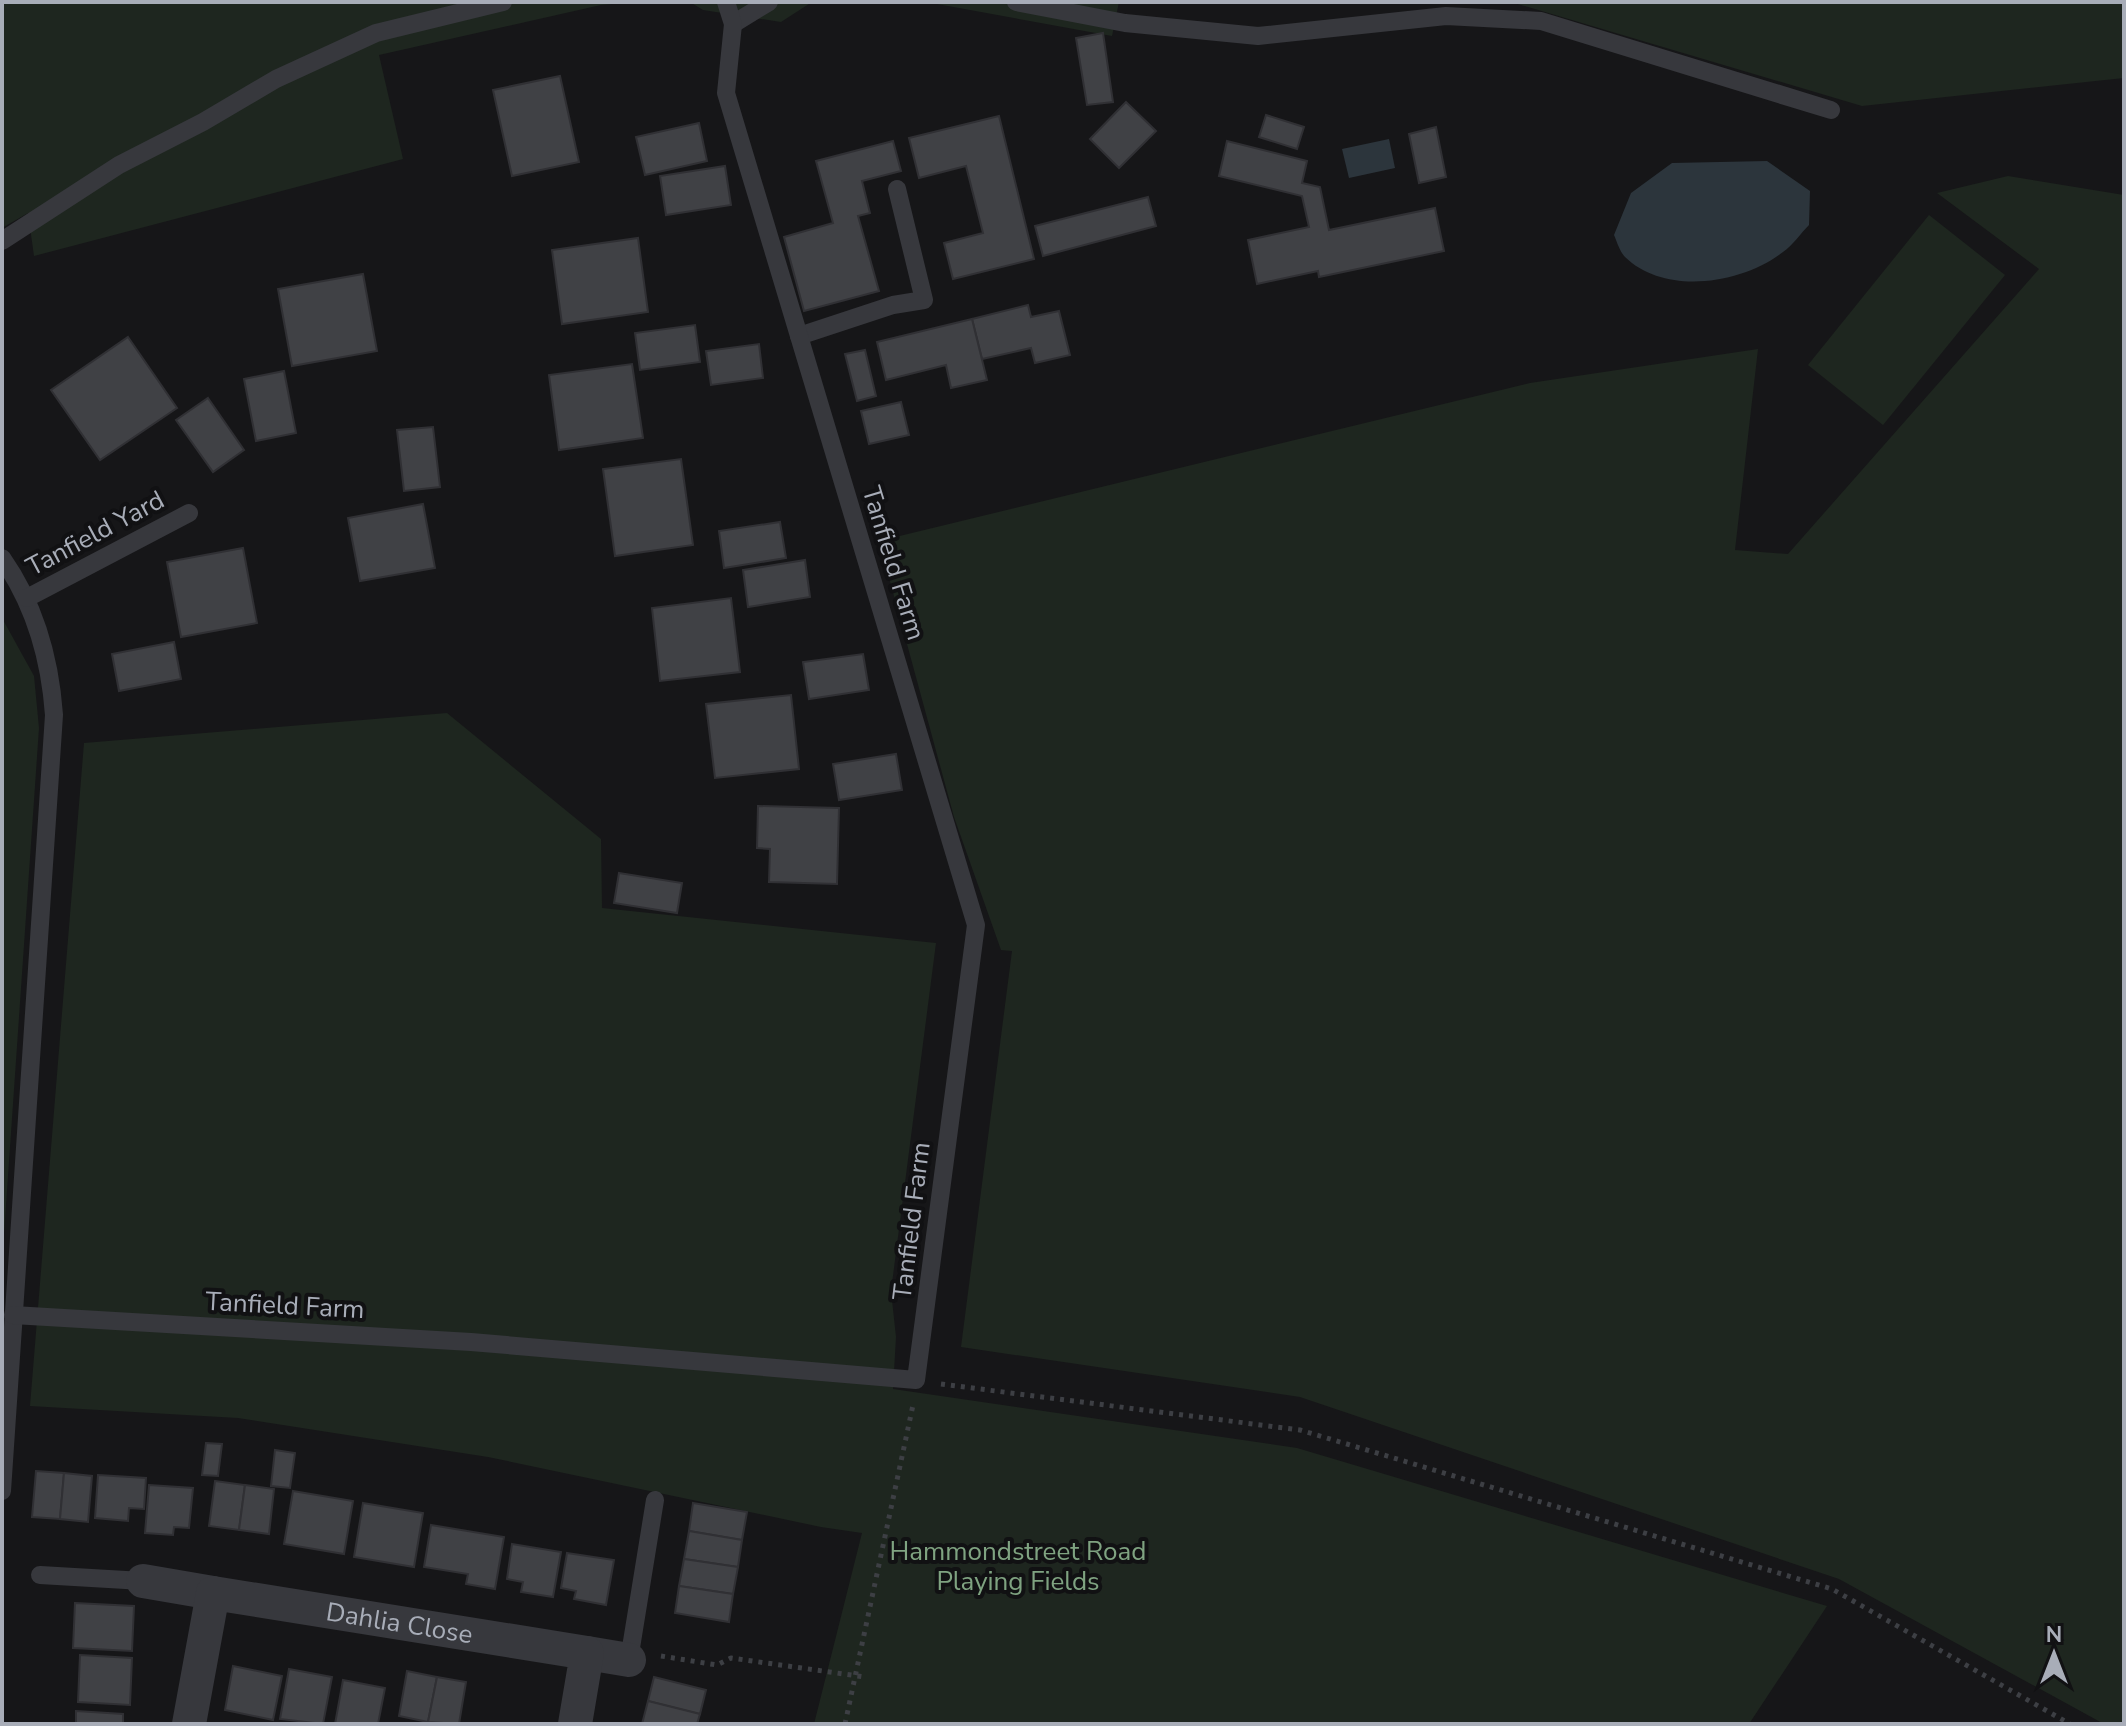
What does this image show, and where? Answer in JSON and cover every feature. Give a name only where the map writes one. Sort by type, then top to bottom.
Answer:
[{"type":"street","name":"Dahlia Close","points":[[143,1581],[629,1660]]},
{"type":"street","points":[[189,1724],[213,1593]]},
{"type":"street","points":[[575,1724],[587,1653]]},
{"type":"lane","points":[[2,241],[119,165],[203,122],[276,79],[376,33],[503,2]]},
{"type":"lane","name":"Tanfield Farm","points":[[13,1315],[471,1342],[916,1380],[976,925],[726,93],[733,24],[726,2]]},
{"type":"lane","points":[[733,24],[769,2]]},
{"type":"lane","points":[[1016,2],[1125,23],[1258,36],[1446,16],[1541,21],[1831,110]]},
{"type":"lane","points":[[799,336],[893,305],[924,300],[897,189]]},
{"type":"lane","name":"Tanfield Yard","points":[[13,1315],[54,715],[47,656],[27,598],[189,513]]},
{"type":"lane","points":[[2,558],[27,598]]},
{"type":"lane","points":[[2,1491],[13,1315]]},
{"type":"lane","points":[[629,1660],[655,1500]]},
{"type":"lane","points":[[40,1575],[143,1581]]},
{"type":"path","points":[[845,1724],[912,1414],[916,1380],[1300,1430],[1331,1439],[1832,1589],[2070,1724]]},
{"type":"path","points":[[629,1660],[645,1654],[717,1665],[731,1658],[865,1677]]},
{"type":"green space","points":[[2,2],[635,2],[601,5],[379,55],[403,159],[34,256],[28,213],[2,228]]},
{"type":"green space","points":[[690,2],[812,2],[781,22],[703,10]]},
{"type":"green space","points":[[926,2],[1119,2],[1112,36]]},
{"type":"green space","points":[[1511,2],[2124,2],[2124,78],[1862,106]]},
{"type":"green space","points":[[2008,176],[2124,195],[2124,1724],[2104,1724],[1839,1579],[1300,1397],[961,1347],[1012,951],[1001,950],[954,817],[879,541],[1530,383],[1758,349],[1735,550],[1788,554],[2039,269],[1937,193]]},
{"type":"green space","points":[[1929,215],[2005,275],[1883,425],[1808,365]]},
{"type":"green space","points":[[2,618],[34,676],[39,728],[2,1263]]},
{"type":"green space","name":"Hammondstreet Road Playing Fields","points":[[447,713],[601,839],[602,908],[936,943],[891,1291],[896,1337],[893,1389],[1297,1448],[1827,1606],[1749,1724],[814,1724],[862,1533],[488,1457],[238,1418],[30,1406],[84,743]]},
{"type":"shaded area","points":[[1389,139],[1395,168],[1349,178],[1342,149]]},
{"type":"shaded area","points":[[1767,161],[1810,191],[1809,225],[1787,249],[1747,272],[1704,281],[1661,277],[1625,257],[1614,235],[1631,193],[1672,163]]},
{"type":"building","points":[[1103,33],[1113,102],[1087,105],[1076,38]]},
{"type":"building","points":[[560,76],[579,162],[512,176],[493,90]]},
{"type":"building","points":[[1126,102],[1156,131],[1119,168],[1090,139]]},
{"type":"building","points":[[1266,115],[1304,127],[1297,149],[1259,137]]},
{"type":"building","points":[[999,116],[1034,259],[953,279],[944,243],[983,233],[966,166],[919,178],[909,138]]},
{"type":"building","points":[[699,123],[707,161],[645,175],[636,137]]},
{"type":"building","points":[[1436,127],[1446,177],[1419,183],[1409,134]]},
{"type":"building","points":[[893,141],[901,171],[862,181],[870,213],[858,216],[879,291],[804,311],[784,237],[833,223],[816,161]]},
{"type":"building","points":[[1227,141],[1307,161],[1302,183],[1320,187],[1329,230],[1435,208],[1444,251],[1319,277],[1318,271],[1257,284],[1248,240],[1309,227],[1302,196],[1219,176]]},
{"type":"building","points":[[725,166],[731,205],[666,215],[660,176]]},
{"type":"building","points":[[1148,197],[1156,226],[1043,256],[1035,226]]},
{"type":"building","points":[[638,238],[648,312],[562,324],[552,250]]},
{"type":"building","points":[[363,274],[377,351],[292,366],[278,289]]},
{"type":"building","points":[[1028,305],[1031,317],[1059,311],[1070,355],[1035,363],[1031,348],[982,359],[972,319]]},
{"type":"building","points":[[972,319],[987,380],[951,388],[946,365],[886,380],[877,342]]},
{"type":"building","points":[[695,325],[700,362],[640,370],[635,333]]},
{"type":"building","points":[[128,337],[177,408],[100,460],[51,390]]},
{"type":"building","points":[[759,344],[763,378],[711,385],[706,351]]},
{"type":"building","points":[[865,350],[876,396],[857,401],[845,354]]},
{"type":"building","points":[[632,364],[643,438],[559,450],[549,375]]},
{"type":"building","points":[[284,371],[296,433],[256,441],[244,379]]},
{"type":"building","points":[[208,398],[244,450],[213,472],[176,420]]},
{"type":"building","points":[[901,402],[909,435],[869,444],[861,411]]},
{"type":"building","points":[[433,427],[440,487],[404,491],[397,430]]},
{"type":"building","points":[[681,459],[693,545],[615,556],[603,469]]},
{"type":"building","points":[[423,504],[435,568],[360,581],[348,518]]},
{"type":"building","points":[[780,522],[786,558],[724,568],[719,531]]},
{"type":"building","points":[[243,548],[257,623],[181,637],[167,562]]},
{"type":"building","points":[[805,560],[810,597],[748,607],[743,570]]},
{"type":"building","points":[[731,598],[740,672],[660,681],[652,608]]},
{"type":"building","points":[[174,642],[181,679],[119,691],[112,654]]},
{"type":"building","points":[[863,654],[869,690],[809,699],[803,662]]},
{"type":"building","points":[[791,695],[799,769],[715,778],[706,704]]},
{"type":"building","points":[[896,754],[902,790],[839,800],[833,764]]},
{"type":"building","points":[[758,806],[839,808],[837,884],[769,882],[770,849],[757,848]]},
{"type":"building","points":[[619,873],[682,883],[677,913],[614,903]]},
{"type":"building","points":[[206,1443],[222,1444],[218,1476],[202,1475]]},
{"type":"building","points":[[275,1450],[295,1453],[290,1488],[271,1486]]},
{"type":"building","points":[[36,1471],[64,1473],[60,1519],[32,1517]]},
{"type":"building","points":[[64,1473],[92,1476],[88,1522],[60,1519]]},
{"type":"building","points":[[98,1475],[146,1478],[144,1509],[129,1508],[128,1521],[95,1518]]},
{"type":"building","points":[[215,1481],[245,1485],[239,1530],[209,1526]]},
{"type":"building","points":[[149,1485],[193,1488],[189,1528],[174,1527],[173,1535],[145,1533]]},
{"type":"building","points":[[245,1485],[274,1489],[269,1534],[239,1530]]},
{"type":"building","points":[[293,1491],[353,1501],[344,1554],[284,1544]]},
{"type":"building","points":[[363,1503],[423,1513],[414,1567],[354,1557]]},
{"type":"building","points":[[693,1503],[747,1512],[742,1540],[689,1531]]},
{"type":"building","points":[[431,1525],[504,1537],[495,1589],[466,1584],[468,1574],[424,1567]]},
{"type":"building","points":[[689,1531],[742,1540],[738,1567],[684,1559]]},
{"type":"building","points":[[512,1544],[561,1552],[553,1597],[521,1592],[523,1582],[507,1579]]},
{"type":"building","points":[[567,1553],[614,1560],[606,1605],[574,1599],[576,1591],[561,1588]]},
{"type":"building","points":[[684,1559],[738,1567],[733,1594],[679,1586]]},
{"type":"building","points":[[679,1586],[733,1594],[729,1622],[675,1613]]},
{"type":"building","points":[[75,1603],[134,1606],[132,1651],[73,1648]]},
{"type":"building","points":[[80,1655],[132,1658],[130,1705],[78,1702]]},
{"type":"building","points":[[233,1666],[282,1676],[273,1720],[225,1710]]},
{"type":"building","points":[[289,1669],[332,1677],[323,1724],[280,1719]]},
{"type":"building","points":[[407,1671],[437,1677],[428,1722],[399,1716]]},
{"type":"building","points":[[437,1677],[466,1682],[459,1724],[428,1722]]},
{"type":"building","points":[[654,1677],[706,1690],[700,1714],[648,1701]]},
{"type":"building","points":[[343,1680],[385,1688],[378,1724],[335,1724]]},
{"type":"building","points":[[648,1701],[700,1714],[697,1724],[642,1724]]},
{"type":"building","points":[[76,1711],[123,1714],[123,1724],[76,1724]]}]
